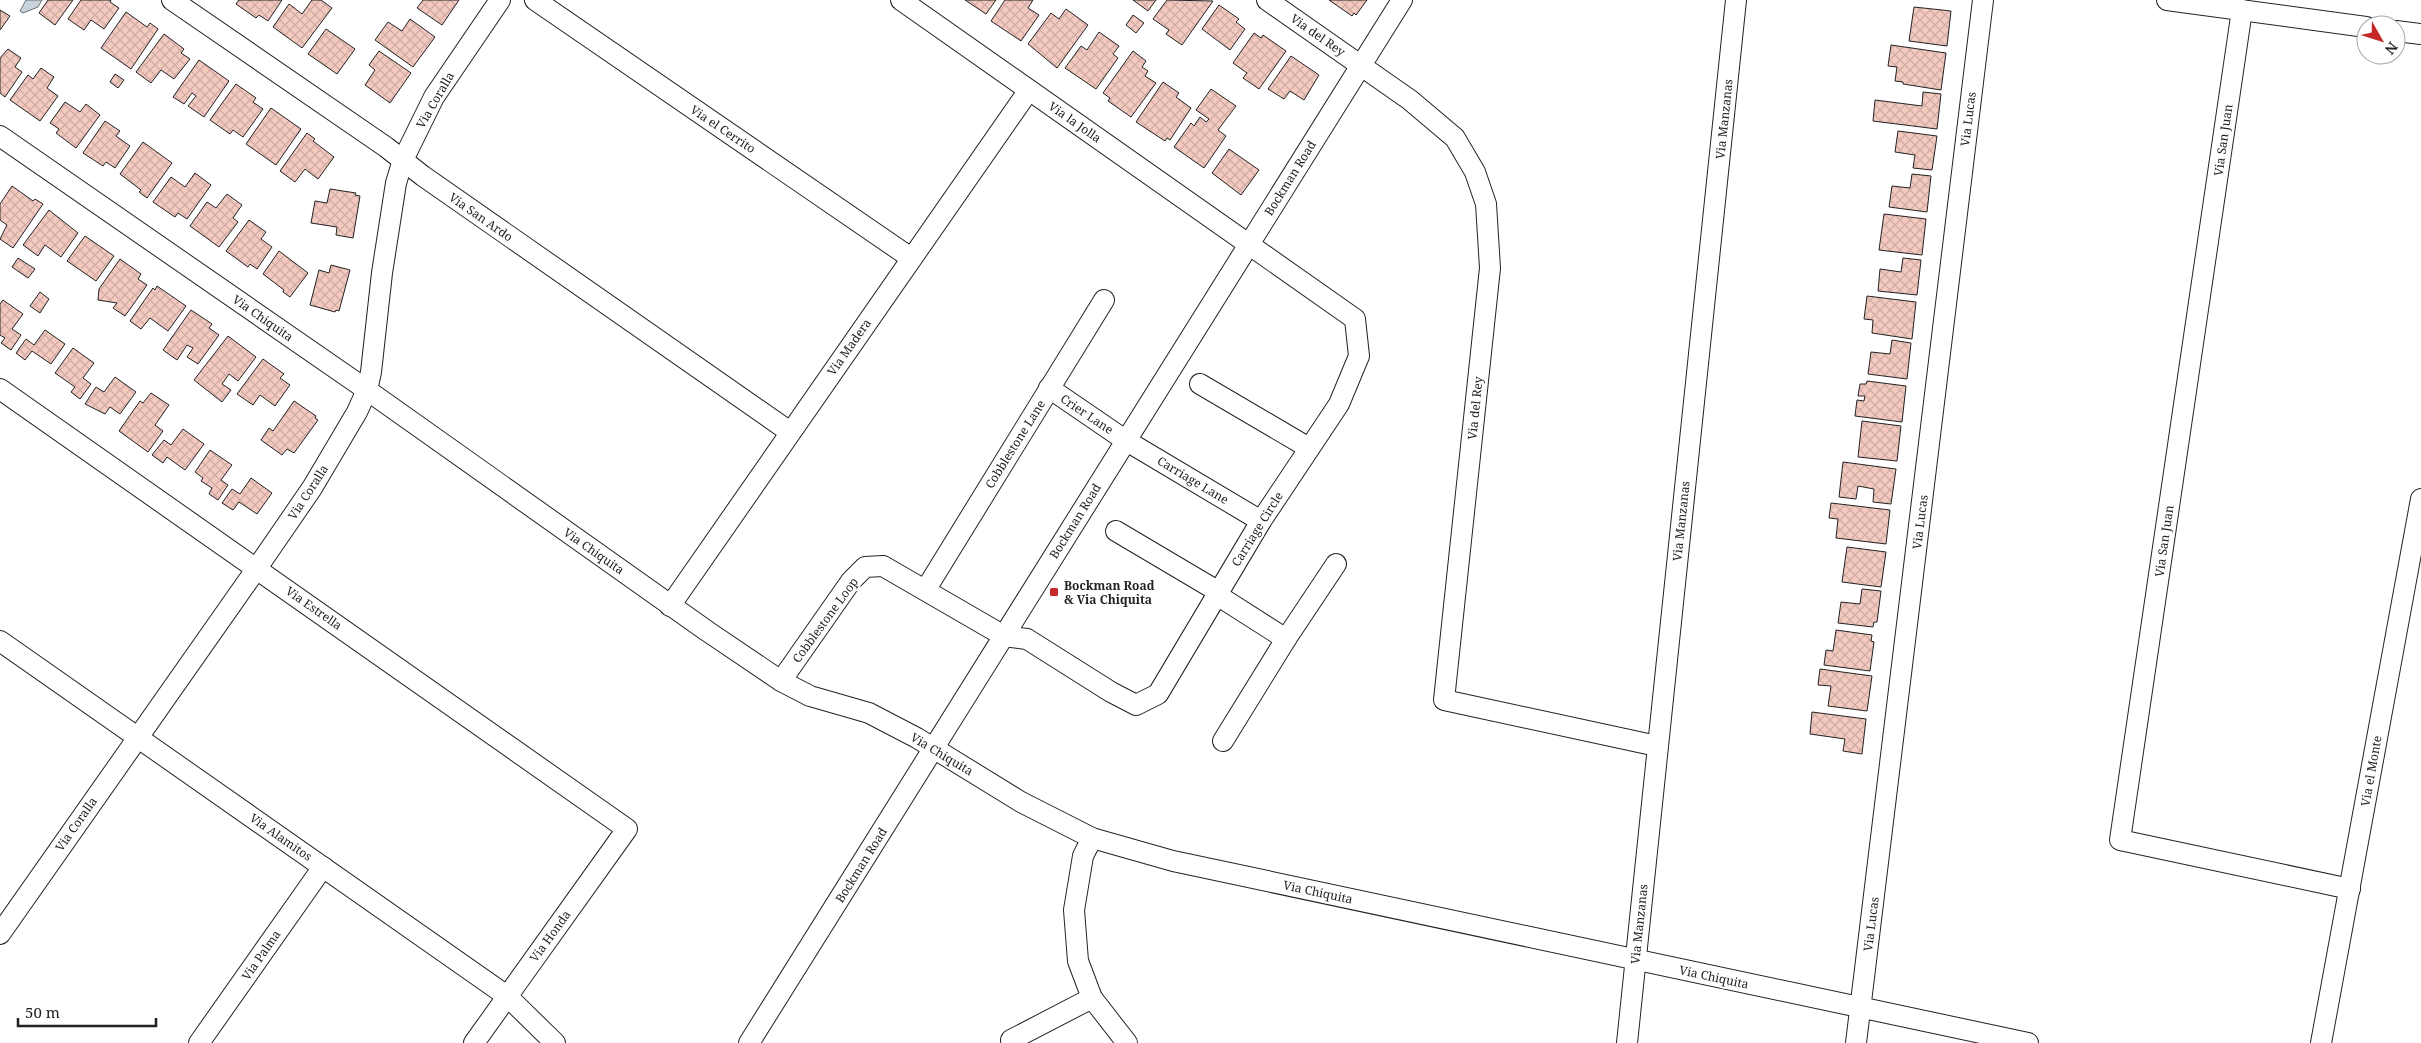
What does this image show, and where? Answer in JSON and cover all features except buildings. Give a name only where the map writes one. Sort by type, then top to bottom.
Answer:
[{"type":"street","name":"Via San Ardo","points":[[172,0],[790,432]]},
{"type":"street","name":"Via Coralla","points":[[0,934],[312,488],[367,390],[372,365],[382,273],[403,160],[434,97],[500,0]]},
{"type":"street","name":"Via el Cerrito","points":[[535,0],[911,258]]},
{"type":"street","name":"Via la Jolla","points":[[901,0],[1249,243]]},
{"type":"street","name":"Via del Rey","points":[[1267,0],[1410,100],[1455,138],[1475,172],[1486,204],[1490,268],[1444,700],[1657,746]]},
{"type":"street","name":"Bockman Road","points":[[749,1043],[1402,0]]},
{"type":"street","name":"Via Manzanas","points":[[1627,1043],[1736,0]]},
{"type":"street","name":"Via Lucas","points":[[1856,1043],[1983,0]]},
{"type":"street","points":[[2167,0],[2356,26]]},
{"type":"street","name":"Via San Juan","points":[[2242,10],[2120,840],[2350,889]]},
{"type":"street","points":[[2406,32],[2421,34]]},
{"type":"street","name":"Via Madera","points":[[670,606],[1029,90]]},
{"type":"street","name":"Via Chiquita","points":[[0,136],[367,390],[670,606],[782,681],[810,696],[869,713],[934,748],[1021,802],[1092,838],[1173,861],[2028,1043]]},
{"type":"street","name":"Carriage Circle","points":[[1004,636],[1027,639],[1136,705],[1158,694],[1261,520],[1338,404],[1359,356],[1355,319],[1249,243]]},
{"type":"street","name":"Cobblestone Lane","points":[[926,589],[1104,300]]},
{"type":"street","points":[[1200,384],[1309,448]]},
{"type":"street","name":"Crier Lane","points":[[1049,388],[1125,440]]},
{"type":"street","name":"Via Estrella","points":[[0,389],[627,829]]},
{"type":"street","name":"Carriage Lane","points":[[1125,440],[1261,520]]},
{"type":"street","name":"Via el Monte","points":[[2321,1043],[2421,499]]},
{"type":"street","points":[[1116,531],[1218,594],[1286,639]]},
{"type":"street","points":[[1223,741],[1286,639],[1336,564]]},
{"type":"street","name":"Cobblestone Loop","points":[[782,681],[851,581],[865,567],[883,566],[926,589],[1004,636]]},
{"type":"street","name":"Via Alamitos","points":[[0,640],[507,996],[555,1043]]},
{"type":"street","name":"Via Honda","points":[[474,1043],[627,829]]},
{"type":"street","points":[[1092,838],[1083,856],[1074,910],[1078,961],[1092,998],[1122,1040],[1127,1043]]},
{"type":"street","name":"Via Palma","points":[[199,1043],[323,867]]},
{"type":"street","points":[[1011,1040],[1092,998]]},
{"type":"shaded area","points":[[26,0],[42,0],[38,7],[23,13],[20,11]]},
{"type":"place","name":"Bockman Road & Via Chiquita","points":[[1054,592]]}]
